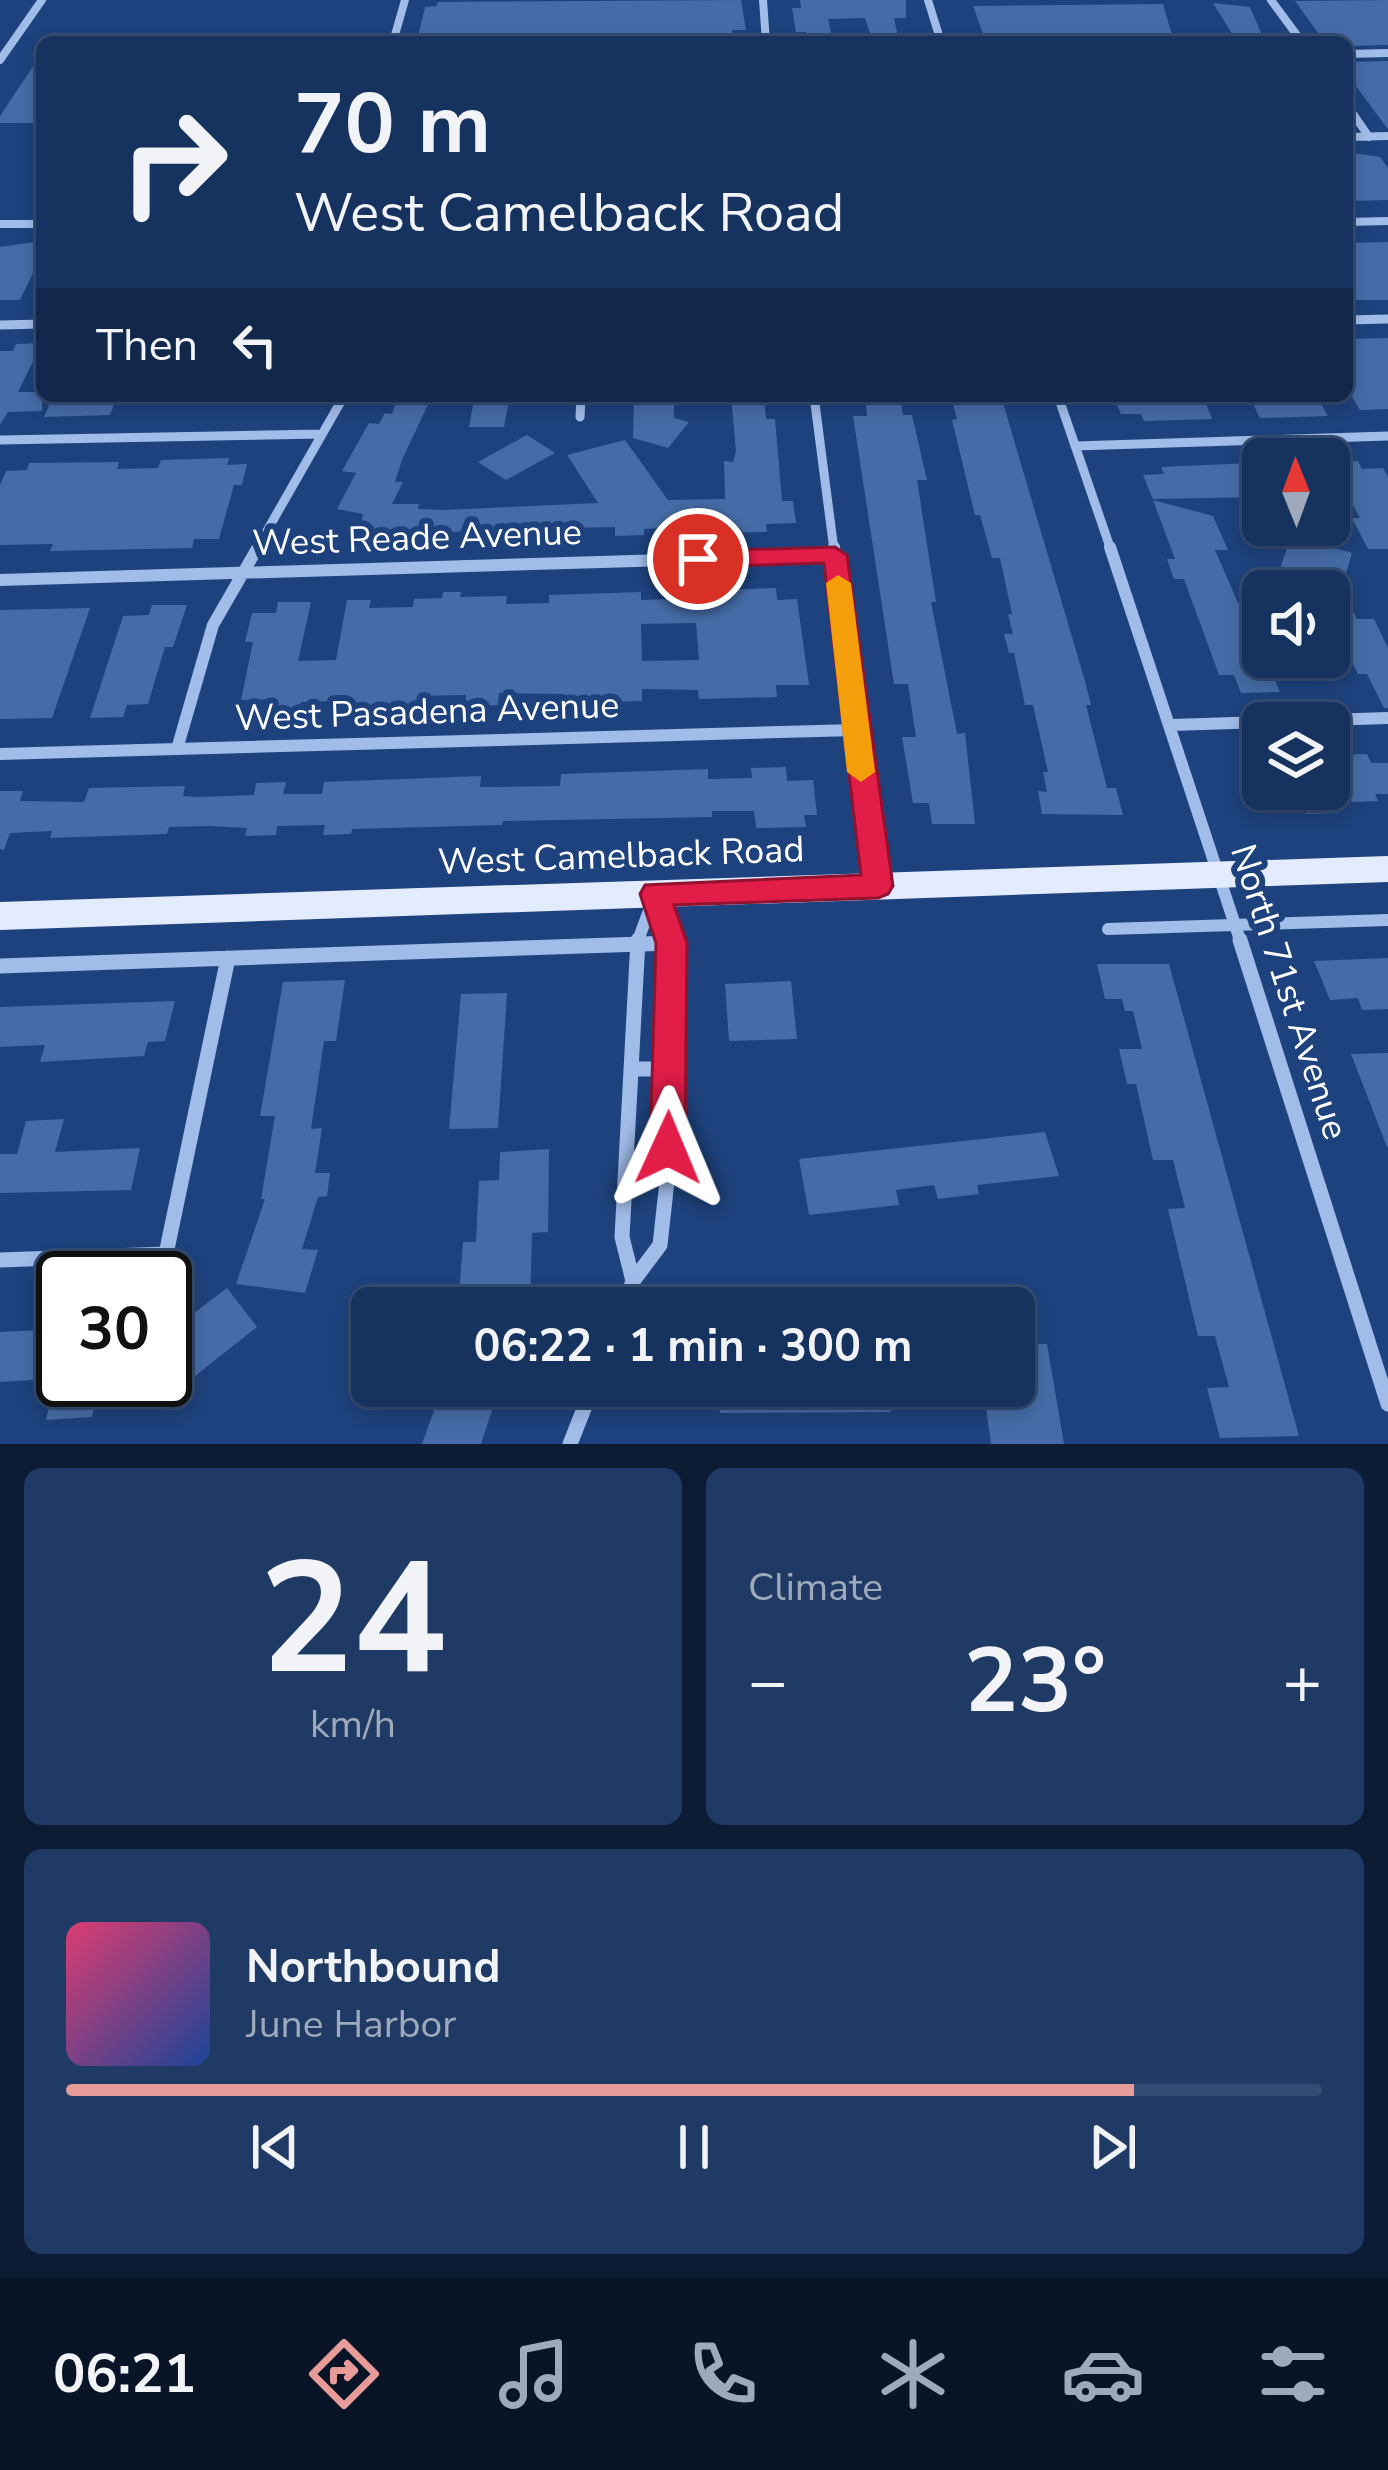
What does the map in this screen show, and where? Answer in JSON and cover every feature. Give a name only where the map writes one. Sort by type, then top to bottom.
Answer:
[{"type":"main road","name":"West Camelback Road","points":[[0,916],[1388,869]]},
{"type":"street","points":[[2,55],[42,0]]},
{"type":"street","points":[[395,36],[405,0]]},
{"type":"street","points":[[763,0],[766,36]]},
{"type":"street","points":[[928,0],[939,36]]},
{"type":"street","points":[[1271,0],[1298,36]]},
{"type":"street","points":[[1353,54],[1388,53]]},
{"type":"street","points":[[1353,113],[1370,136]]},
{"type":"street","points":[[1353,137],[1388,136]]},
{"type":"street","points":[[1353,222],[1388,221]]},
{"type":"street","points":[[0,224],[36,224]]},
{"type":"street","points":[[1353,320],[1388,319]]},
{"type":"street","points":[[0,325],[36,324]]},
{"type":"street","points":[[177,749],[213,625],[238,574],[341,402]]},
{"type":"street","points":[[580,417],[581,402]]},
{"type":"street","points":[[815,402],[878,886]]},
{"type":"street","name":"North 71st Avenue","points":[[1060,402],[1172,724],[1388,1404]]},
{"type":"street","points":[[0,440],[322,434]]},
{"type":"street","points":[[1075,446],[1388,436]]},
{"type":"street","name":"West Reade Avenue","points":[[0,580],[835,555]]},
{"type":"street","points":[[1172,724],[1388,718]]},
{"type":"street","name":"West Pasadena Avenue","points":[[0,754],[855,730]]},
{"type":"street","points":[[631,1287],[660,1245],[671,943],[656,894]]},
{"type":"street","points":[[633,1281],[622,1237],[637,944],[656,894]]},
{"type":"street","points":[[1108,929],[1388,920]]},
{"type":"street","points":[[0,966],[671,943]]},
{"type":"street","points":[[0,1260],[166,1254],[228,958]]},
{"type":"street","points":[[631,1069],[669,1069]]},
{"type":"street","points":[[570,1444],[585,1407]]},
{"type":"building","points":[[741,0],[746,30],[732,30],[733,34],[418,36],[425,7],[438,2]]},
{"type":"building","points":[[800,0],[906,0],[906,18],[894,18],[898,36],[871,36],[865,18],[828,19],[832,36],[807,36],[796,32],[792,8],[801,8]]},
{"type":"building","points":[[1388,0],[1388,45],[1353,46],[1353,36],[1320,36],[1295,1]]},
{"type":"building","points":[[1213,3],[1250,7],[1262,36],[1233,36]]},
{"type":"building","points":[[1163,4],[1172,36],[984,36],[973,6]]},
{"type":"building","points":[[1388,61],[1388,128],[1353,82],[1353,62]]},
{"type":"building","points":[[36,62],[36,123],[0,123]]},
{"type":"building","points":[[1353,153],[1380,157],[1388,168],[1388,200],[1353,201]]},
{"type":"building","points":[[36,242],[36,267],[20,300],[0,300],[0,247]]},
{"type":"building","points":[[1388,242],[1388,300],[1353,300],[1353,243]]},
{"type":"building","points":[[1388,338],[1388,409],[1360,410],[1353,398],[1353,339]]},
{"type":"building","points":[[36,343],[36,355],[18,392],[36,392],[42,411],[8,412],[0,425],[0,351],[13,351],[16,344]]},
{"type":"building","points":[[50,402],[115,402],[110,415],[44,417]]},
{"type":"building","points":[[397,402],[429,402],[402,460],[395,482],[403,482],[392,504],[443,510],[598,503],[567,455],[625,440],[668,500],[725,499],[724,461],[733,462],[736,451],[732,402],[765,402],[766,419],[775,419],[782,501],[793,501],[796,523],[766,524],[767,532],[683,533],[683,527],[615,536],[615,527],[565,528],[565,539],[541,539],[542,531],[504,532],[504,539],[475,540],[476,531],[421,533],[419,543],[357,543],[363,514],[337,509],[356,473],[342,471],[369,423],[379,424],[385,413],[392,414]]},
{"type":"building","points":[[473,402],[508,402],[504,427],[469,427]]},
{"type":"building","points":[[634,402],[674,402],[674,418],[689,422],[668,448],[633,438]]},
{"type":"building","points":[[866,402],[901,402],[903,415],[912,415],[927,480],[917,480],[936,602],[931,602],[957,734],[965,733],[975,824],[932,824],[929,803],[913,803],[902,737],[916,737],[908,684],[894,684],[853,416],[867,416]]},
{"type":"building","points":[[953,402],[1003,402],[1085,681],[1091,705],[1086,705],[1107,788],[1116,788],[1123,815],[1042,814],[1038,791],[1047,792],[1043,772],[1048,772],[1033,705],[1025,705],[1014,653],[1009,653],[1004,634],[1013,634],[1008,614],[1012,614],[1000,558],[992,558],[980,515],[975,515],[952,420],[957,419]]},
{"type":"building","points":[[1116,402],[1205,402],[1212,419],[1144,421],[1141,414],[1121,414]]},
{"type":"building","points":[[1252,402],[1320,402],[1328,416],[1260,418]]},
{"type":"building","points":[[527,435],[555,453],[506,480],[478,462]]},
{"type":"building","points":[[229,458],[227,465],[247,464],[242,485],[234,485],[219,539],[194,539],[192,548],[50,551],[53,544],[0,545],[0,485],[6,471],[27,470],[29,463],[119,462],[117,469],[158,468],[161,460]]},
{"type":"building","points":[[1350,461],[1358,461],[1362,469],[1383,468],[1388,477],[1388,549],[1368,549],[1352,518],[1360,518],[1350,499]]},
{"type":"building","points":[[1242,463],[1242,497],[1153,499],[1143,475],[1164,474],[1161,467]]},
{"type":"building","points":[[1153,500],[1213,516],[1228,550],[1215,550],[1242,603],[1242,678],[1274,678],[1280,692],[1241,693],[1234,675],[1219,675],[1184,579],[1174,579],[1167,559],[1175,559]]},
{"type":"building","points":[[1288,546],[1327,546],[1352,553],[1347,570],[1280,570]]},
{"type":"building","points":[[776,588],[777,600],[797,599],[809,685],[776,685],[777,697],[699,699],[698,690],[642,689],[642,701],[564,703],[564,694],[499,693],[498,705],[465,706],[466,695],[417,696],[416,708],[345,710],[346,701],[301,702],[300,710],[273,711],[276,699],[241,700],[253,642],[245,642],[252,613],[276,613],[278,602],[311,602],[298,661],[336,660],[347,600],[371,600],[369,608],[413,607],[414,599],[442,598],[443,592],[461,592],[460,597],[507,596],[506,604],[549,603],[549,595],[641,592],[641,600],[696,598],[696,591]],"holes":[[[696,623],[699,660],[642,661],[641,624]]]},
{"type":"building","points":[[152,605],[187,605],[173,647],[165,647],[148,704],[127,705],[123,717],[90,718],[123,616],[149,615]]},
{"type":"building","points":[[1350,606],[1357,619],[1374,619],[1388,648],[1388,708],[1367,674],[1358,674],[1350,658]]},
{"type":"building","points":[[90,608],[52,718],[0,719],[0,610]]},
{"type":"building","points":[[1350,754],[1367,754],[1371,763],[1388,763],[1388,794],[1375,794],[1378,801],[1352,802]]},
{"type":"building","points":[[786,767],[787,781],[813,780],[817,815],[804,815],[806,827],[756,828],[754,811],[712,811],[712,817],[503,821],[502,825],[352,829],[351,834],[323,835],[325,825],[277,826],[276,835],[245,836],[247,828],[210,826],[169,827],[167,834],[50,838],[52,831],[10,833],[4,850],[0,849],[0,791],[23,791],[20,801],[84,802],[89,788],[185,786],[183,796],[198,797],[254,795],[256,783],[286,782],[283,794],[322,794],[324,782],[481,776],[480,787],[560,786],[561,774],[708,769],[708,779],[752,778],[751,768]]},
{"type":"building","points":[[1304,810],[1338,813],[1306,814]]},
{"type":"building","points":[[1388,958],[1388,1009],[1362,1010],[1358,998],[1330,1000],[1314,961]]},
{"type":"building","points":[[1097,964],[1169,964],[1299,1436],[1220,1438],[1207,1388],[1229,1387],[1215,1336],[1198,1336],[1168,1209],[1185,1208],[1173,1160],[1153,1160],[1136,1084],[1127,1084],[1119,1049],[1142,1049],[1133,1011],[1125,1011],[1122,999],[1105,999]]},
{"type":"building","points":[[345,980],[336,1041],[324,1041],[311,1129],[322,1128],[315,1173],[330,1173],[327,1196],[318,1197],[302,1249],[318,1250],[305,1293],[236,1284],[265,1199],[261,1199],[275,1116],[260,1116],[283,982]]},
{"type":"building","points":[[791,981],[797,1039],[729,1041],[725,984]]},
{"type":"building","points":[[507,993],[498,1128],[449,1129],[461,994]]},
{"type":"building","points":[[175,1001],[165,1041],[148,1042],[144,1056],[40,1062],[45,1045],[0,1047],[0,1007]]},
{"type":"building","points":[[1388,1053],[1388,1147],[1387,1147],[1351,1054]]},
{"type":"building","points":[[64,1119],[55,1152],[140,1148],[131,1190],[0,1193],[0,1154],[17,1154],[26,1121]]},
{"type":"building","points":[[1045,1132],[1059,1176],[977,1185],[979,1194],[938,1199],[934,1185],[896,1190],[899,1205],[809,1215],[799,1159]]},
{"type":"building","points":[[549,1149],[548,1232],[532,1233],[531,1287],[460,1287],[463,1242],[476,1242],[479,1181],[499,1180],[500,1152]]},
{"type":"building","points":[[227,1288],[257,1327],[192,1378],[192,1315]]},
{"type":"building","points":[[36,1330],[36,1380],[0,1382],[0,1332]]},
{"type":"building","points":[[1035,1344],[1047,1344],[1064,1444],[991,1444],[986,1407],[1035,1407]]},
{"type":"building","points":[[49,1407],[94,1407],[92,1417],[46,1420]]},
{"type":"building","points":[[435,1407],[493,1407],[481,1444],[422,1444]]},
{"type":"building","points":[[720,1407],[891,1407],[891,1412],[720,1413]]},
{"type":"slow traffic","points":[[838,583],[861,772]]},
{"type":"route","points":[[668,1148],[671,943],[656,894],[878,886],[835,555],[698,559]]}]
